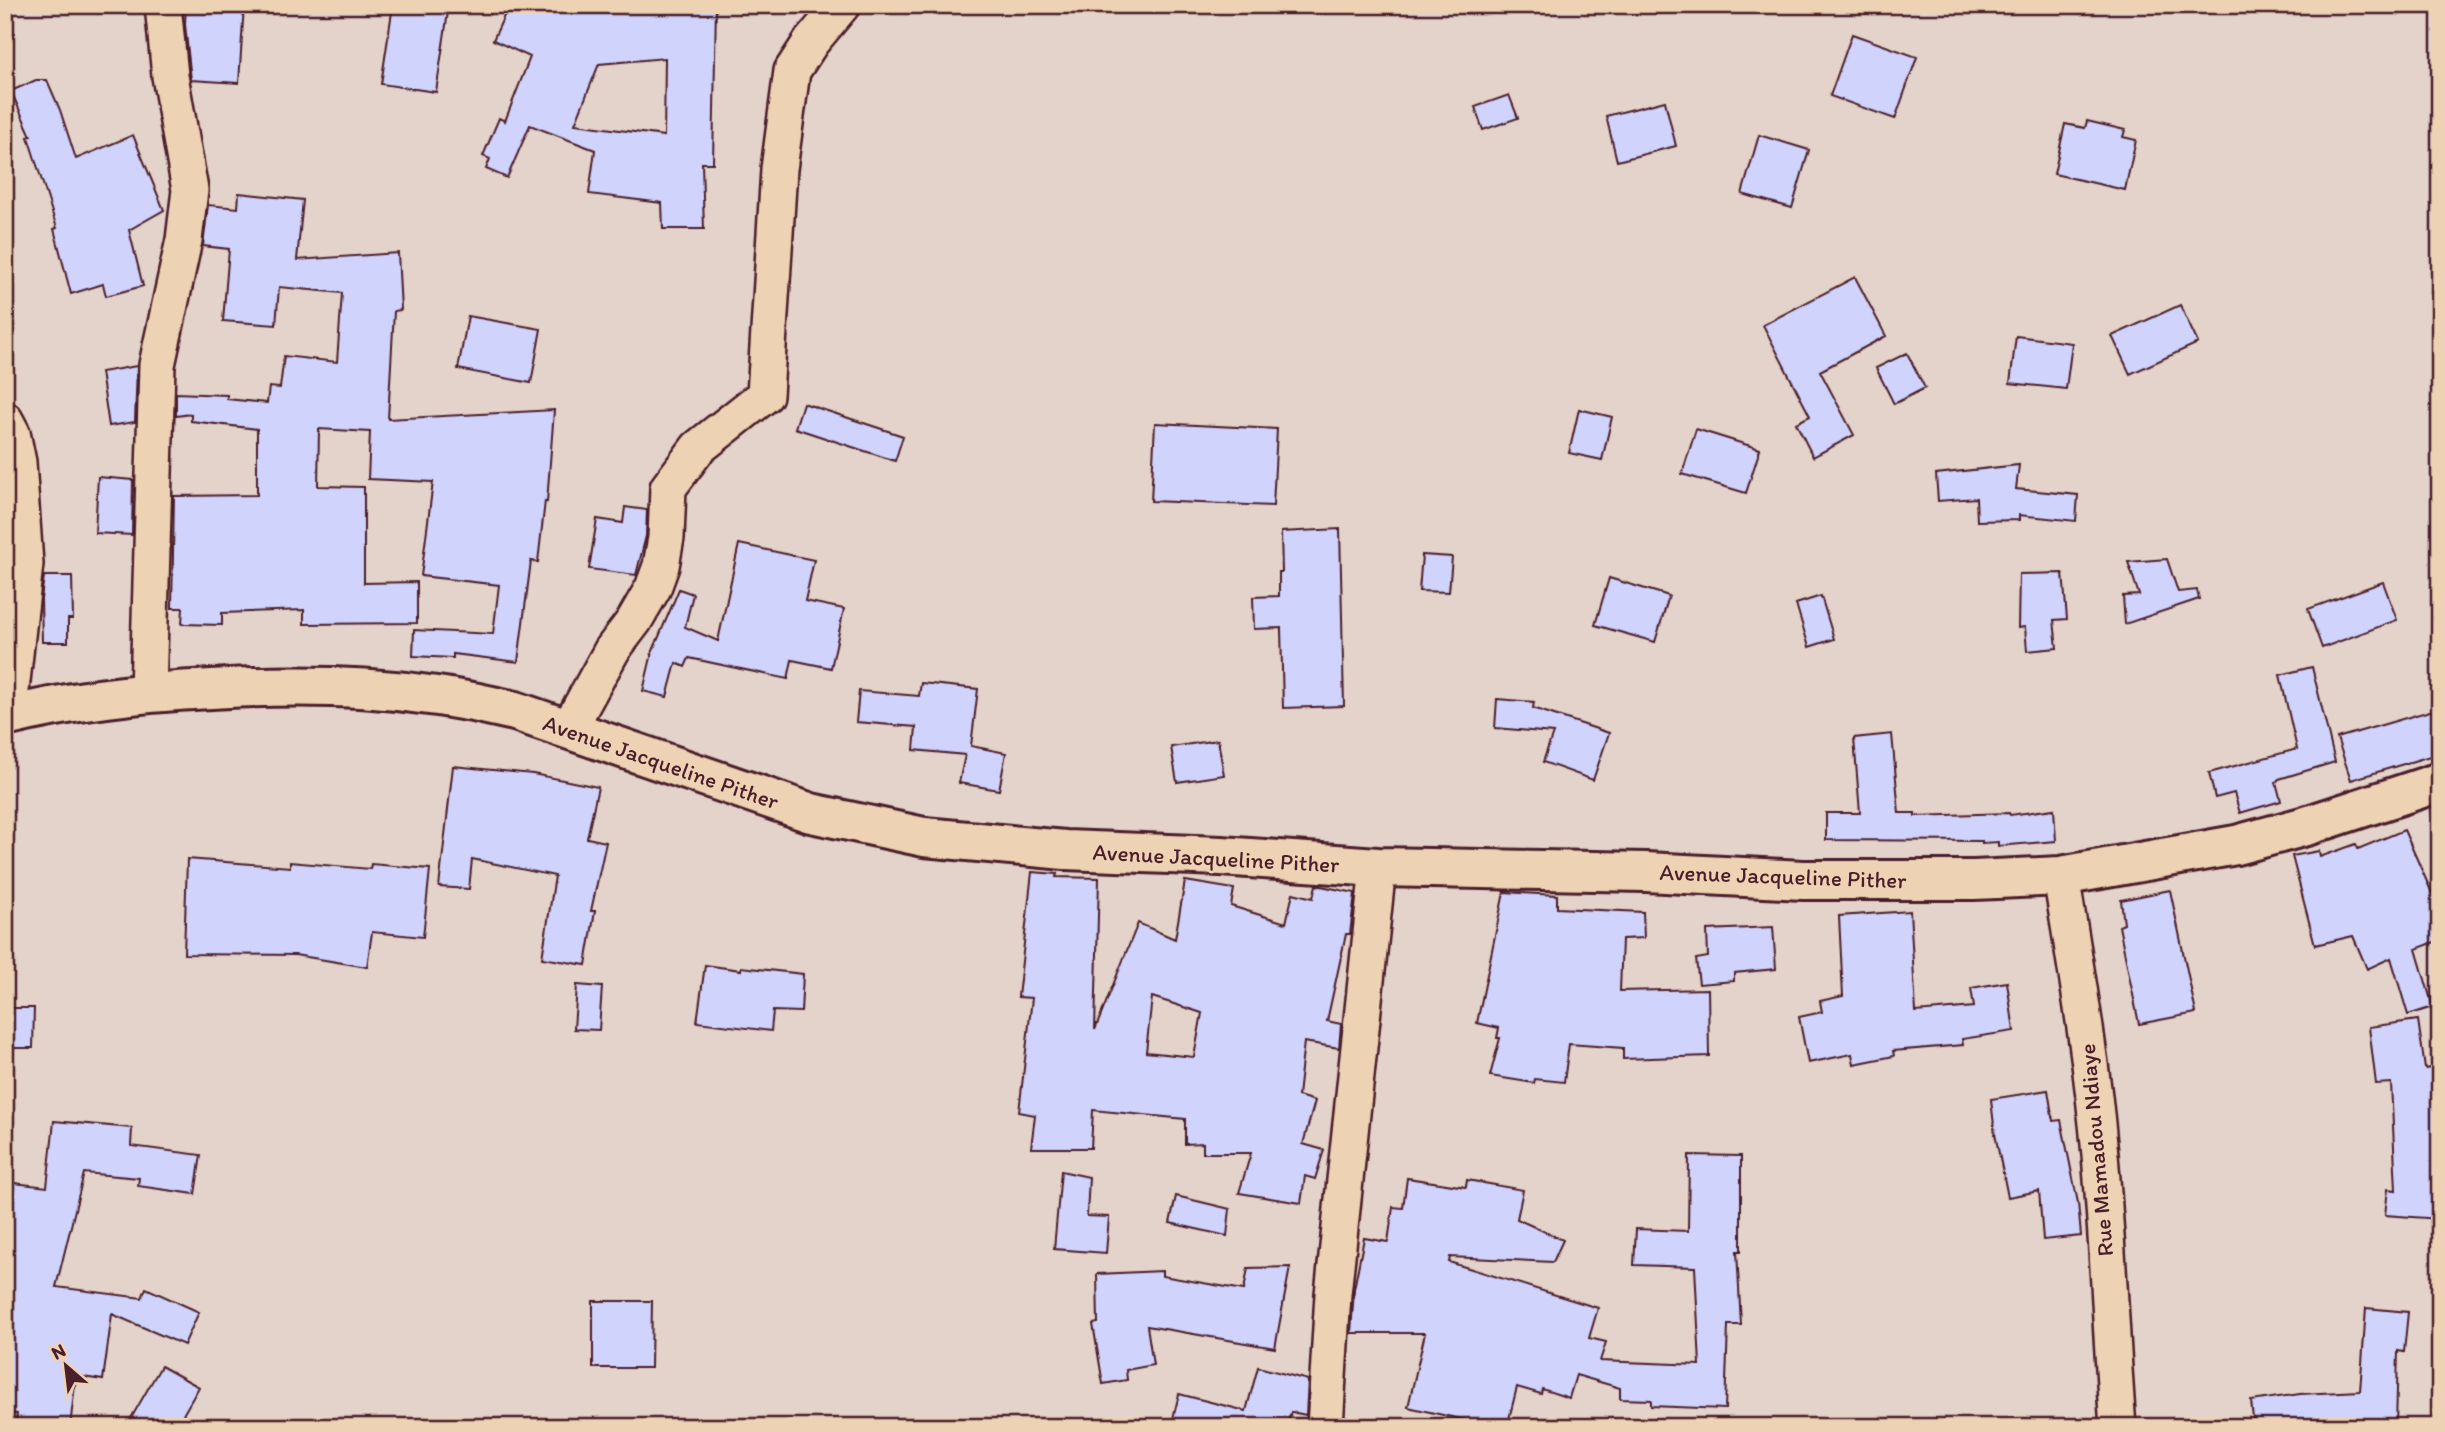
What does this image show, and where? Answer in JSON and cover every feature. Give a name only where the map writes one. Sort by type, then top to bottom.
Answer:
[{"type":"street","points":[[148,693],[157,365],[184,240],[190,190],[170,75],[163,5]]},
{"type":"street","points":[[568,730],[612,650],[634,621],[653,587],[661,566],[666,538],[668,488],[698,448],[765,395],[779,169],[792,71],[811,42],[842,5]]},
{"type":"street","points":[[5,420],[12,433],[18,462],[25,564],[7,717]]},
{"type":"street","name":"Avenue Jacqueline Pither","points":[[7,717],[82,701],[148,693],[306,684],[390,688],[473,701],[515,711],[811,813],[924,837],[1015,846],[1378,867],[1646,872],[1828,880],[1973,880],[2061,876],[2236,845],[2306,827],[2440,782]]},
{"type":"street","points":[[1325,1427],[1333,1294],[1378,867]]},
{"type":"street","name":"Rue Mamadou Ndiaye","points":[[2061,876],[2086,1031],[2100,1156],[2118,1427]]},
{"type":"building","points":[[186,5],[244,5],[239,83],[191,80],[185,24]]},
{"type":"building","points":[[393,5],[449,5],[436,92],[381,84]]},
{"type":"building","points":[[509,5],[716,5],[713,163],[702,163],[704,229],[663,229],[662,203],[589,194],[595,150],[530,125],[507,178],[486,169],[490,159],[483,156],[499,118],[505,121],[530,57],[493,40]],"holes":[[[665,58],[664,136],[575,124],[599,64]]]},
{"type":"building","points":[[1852,34],[1917,57],[1895,119],[1830,96]]},
{"type":"building","points":[[36,80],[47,80],[76,159],[133,135],[164,210],[129,230],[143,286],[106,296],[103,284],[71,294],[54,229],[57,228],[28,137],[31,136],[11,91]]},
{"type":"building","points":[[1509,95],[1518,118],[1483,130],[1475,107]]},
{"type":"building","points":[[1665,101],[1676,146],[1617,161],[1606,116]]},
{"type":"building","points":[[2087,121],[2125,130],[2123,137],[2136,140],[2125,190],[2054,174],[2065,124],[2085,128]]},
{"type":"building","points":[[1759,135],[1809,150],[1792,208],[1742,194]]},
{"type":"building","points":[[239,193],[303,200],[297,260],[398,253],[401,310],[394,311],[388,419],[554,410],[547,502],[545,501],[538,562],[531,561],[518,662],[453,654],[453,658],[413,656],[414,630],[493,634],[499,585],[421,576],[433,482],[368,479],[370,432],[319,429],[318,486],[364,487],[364,583],[417,582],[417,623],[304,624],[304,610],[222,613],[222,625],[182,624],[183,608],[172,608],[174,496],[257,495],[257,429],[191,421],[191,414],[176,416],[176,393],[227,395],[227,399],[267,403],[269,387],[280,388],[284,356],[337,362],[342,293],[279,287],[276,325],[223,321],[229,249],[203,246],[208,205],[238,208]]},
{"type":"building","points":[[1855,277],[1886,336],[1820,371],[1854,435],[1813,457],[1796,423],[1810,416],[1763,325]]},
{"type":"building","points":[[2180,305],[2198,343],[2130,374],[2112,336]]},
{"type":"building","points":[[468,316],[541,329],[531,383],[458,369]]},
{"type":"building","points":[[2016,336],[2072,343],[2066,389],[2010,383]]},
{"type":"building","points":[[1907,353],[1925,388],[1894,404],[1876,368]]},
{"type":"building","points":[[137,366],[135,422],[109,426],[101,372]]},
{"type":"building","points":[[803,403],[903,436],[895,461],[795,428]]},
{"type":"building","points":[[1579,409],[1612,417],[1602,460],[1569,453]]},
{"type":"building","points":[[1155,423],[1277,429],[1273,506],[1151,501]]},
{"type":"building","points":[[1696,429],[1760,449],[1746,493],[1682,474]]},
{"type":"building","points":[[2019,465],[2016,489],[2078,495],[2076,521],[2019,515],[2019,520],[1977,521],[1976,498],[1938,501],[1936,474]]},
{"type":"building","points":[[98,477],[133,480],[132,535],[95,533]]},
{"type":"building","points":[[625,507],[647,510],[646,536],[636,575],[589,569],[597,519],[623,523]]},
{"type":"building","points":[[1340,529],[1344,706],[1283,708],[1281,628],[1254,629],[1253,597],[1279,596],[1279,572],[1282,572],[1281,532]]},
{"type":"building","points":[[739,544],[814,560],[805,601],[844,609],[831,668],[792,660],[788,679],[689,658],[685,667],[676,663],[667,697],[643,691],[652,653],[679,589],[693,594],[685,627],[718,641]]},
{"type":"building","points":[[1422,555],[1452,557],[1449,592],[1419,591]]},
{"type":"building","points":[[2167,559],[2178,592],[2197,590],[2199,599],[2125,624],[2123,596],[2139,595],[2128,562]]},
{"type":"building","points":[[2063,573],[2067,619],[2054,620],[2057,648],[2027,651],[2025,627],[2018,628],[2019,574]]},
{"type":"building","points":[[44,576],[72,576],[73,619],[68,619],[68,642],[42,642],[41,599]]},
{"type":"building","points":[[1609,578],[1669,596],[1655,642],[1595,625]]},
{"type":"building","points":[[2383,582],[2397,620],[2322,648],[2308,609]]},
{"type":"building","points":[[1821,596],[1834,639],[1809,647],[1796,604]]},
{"type":"building","points":[[2312,667],[2335,762],[2279,779],[2276,782],[2281,801],[2240,813],[2234,793],[2215,798],[2209,773],[2297,749],[2280,675]]},
{"type":"building","points":[[921,683],[978,689],[971,746],[1006,753],[999,790],[959,783],[965,755],[914,750],[916,727],[856,722],[859,691],[919,696]]},
{"type":"building","points":[[1497,699],[1534,702],[1533,708],[1609,733],[1593,780],[1543,762],[1553,733],[1495,728]]},
{"type":"building","points":[[2440,708],[2440,753],[2351,780],[2337,738]]},
{"type":"building","points":[[1892,734],[1899,813],[1915,813],[1915,816],[2010,815],[2054,809],[2056,841],[1998,846],[1998,842],[1982,841],[1826,840],[1826,813],[1860,813],[1854,738]]},
{"type":"building","points":[[1218,740],[1224,775],[1177,782],[1171,747]]},
{"type":"building","points":[[453,766],[533,774],[598,787],[587,838],[606,842],[591,911],[595,911],[586,965],[542,958],[555,876],[472,859],[469,889],[439,887]]},
{"type":"building","points":[[2404,830],[2440,911],[2440,940],[2416,949],[2433,1007],[2408,1015],[2391,958],[2367,969],[2353,936],[2315,945],[2292,856],[2319,851],[2320,857],[2356,844],[2358,849]]},
{"type":"building","points":[[187,859],[290,867],[290,862],[370,869],[371,864],[430,869],[423,937],[372,932],[367,967],[295,955],[184,954]]},
{"type":"building","points":[[1032,872],[1057,874],[1056,877],[1099,878],[1095,1030],[1138,923],[1175,939],[1185,881],[1234,889],[1231,906],[1286,923],[1293,893],[1313,898],[1316,885],[1355,893],[1350,934],[1346,934],[1327,1021],[1341,1024],[1339,1048],[1304,1042],[1298,1096],[1315,1101],[1303,1144],[1324,1150],[1315,1179],[1305,1176],[1301,1203],[1239,1193],[1251,1153],[1203,1153],[1203,1143],[1185,1144],[1185,1119],[1093,1110],[1091,1148],[1031,1148],[1035,1115],[1019,1112],[1032,998],[1018,997]],"holes":[[[1152,997],[1202,1013],[1194,1057],[1146,1052]]]},
{"type":"building","points":[[2170,890],[2196,1013],[2139,1024],[2119,926],[2124,924],[2121,900]]},
{"type":"building","points":[[1504,892],[1557,895],[1557,908],[1643,912],[1644,938],[1622,939],[1620,991],[1708,989],[1709,1056],[1623,1059],[1623,1048],[1569,1044],[1564,1082],[1535,1079],[1534,1083],[1490,1076],[1500,1038],[1497,1038],[1499,1028],[1477,1023]]},
{"type":"building","points":[[1910,911],[1916,1012],[1974,1007],[1971,988],[2007,982],[2014,1031],[1962,1039],[1963,1045],[1893,1051],[1894,1056],[1854,1064],[1852,1054],[1808,1063],[1799,1017],[1822,1012],[1820,1001],[1843,996],[1839,916]]},
{"type":"building","points":[[1773,927],[1776,969],[1734,973],[1734,981],[1699,984],[1696,959],[1708,957],[1707,930]]},
{"type":"building","points":[[705,965],[803,974],[801,1012],[773,1011],[771,1031],[697,1022]]},
{"type":"building","points":[[577,985],[602,987],[599,1030],[574,1029]]},
{"type":"building","points":[[5,1008],[34,1008],[33,1048],[5,1048]]},
{"type":"building","points":[[2418,1020],[2425,1069],[2440,1066],[2440,1219],[2385,1215],[2388,1189],[2396,1190],[2391,1083],[2376,1084],[2369,1027]]},
{"type":"building","points":[[2048,1090],[2053,1121],[2061,1120],[2078,1203],[2081,1236],[2043,1240],[2039,1191],[2008,1197],[1991,1099]]},
{"type":"building","points":[[54,1121],[132,1128],[131,1146],[201,1155],[195,1194],[138,1186],[139,1178],[84,1173],[56,1287],[142,1298],[146,1288],[199,1312],[184,1345],[112,1314],[103,1380],[76,1376],[70,1427],[15,1427],[17,1414],[5,1413],[5,1182],[47,1187]]},
{"type":"building","points":[[1689,1155],[1741,1156],[1741,1251],[1737,1251],[1741,1325],[1728,1325],[1725,1409],[1651,1406],[1651,1400],[1620,1399],[1620,1388],[1576,1375],[1569,1398],[1542,1389],[1541,1394],[1517,1387],[1507,1427],[1467,1427],[1469,1421],[1408,1407],[1425,1333],[1351,1333],[1354,1289],[1364,1238],[1388,1242],[1393,1207],[1403,1208],[1407,1178],[1466,1187],[1467,1180],[1523,1190],[1517,1219],[1563,1240],[1553,1262],[1450,1257],[1449,1262],[1598,1308],[1589,1338],[1606,1342],[1600,1361],[1700,1365],[1695,1267],[1634,1265],[1636,1229],[1688,1231]]},
{"type":"building","points":[[1061,1171],[1089,1177],[1087,1216],[1109,1217],[1106,1253],[1054,1249]]},
{"type":"building","points":[[1176,1196],[1230,1209],[1227,1236],[1170,1223]]},
{"type":"building","points":[[1290,1267],[1275,1348],[1147,1326],[1153,1365],[1126,1370],[1127,1380],[1103,1384],[1093,1324],[1098,1323],[1097,1274],[1162,1271],[1162,1276],[1244,1290],[1248,1268]]},
{"type":"building","points":[[593,1301],[652,1301],[651,1368],[593,1368]]},
{"type":"building","points":[[2366,1308],[2408,1312],[2404,1352],[2398,1351],[2396,1427],[2254,1427],[2251,1401],[2300,1394],[2360,1391]]},
{"type":"building","points":[[161,1366],[199,1387],[176,1427],[126,1427]]},
{"type":"building","points":[[1258,1367],[1308,1380],[1306,1415],[1291,1412],[1287,1427],[1171,1427],[1179,1394],[1246,1411]]}]
